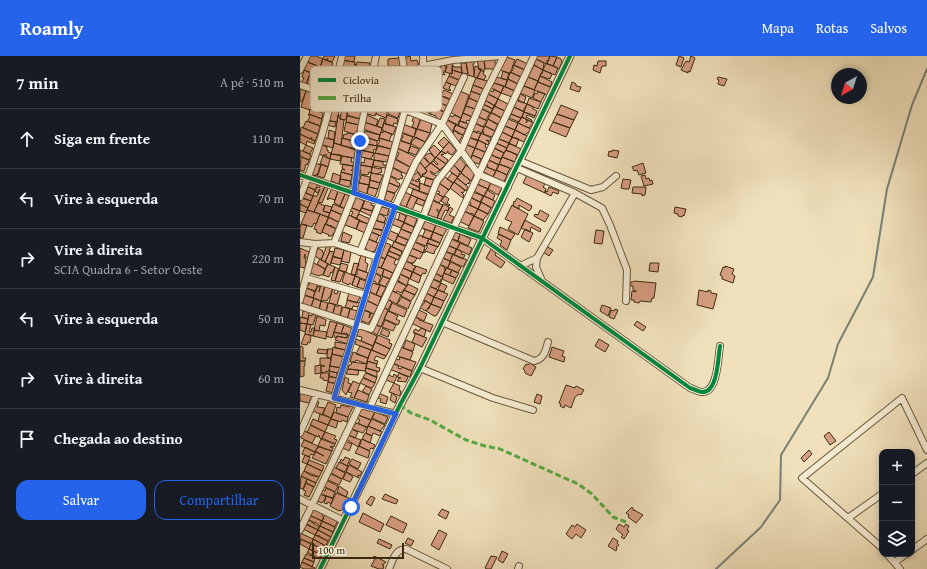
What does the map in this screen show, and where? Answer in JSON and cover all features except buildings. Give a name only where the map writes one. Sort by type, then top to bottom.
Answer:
[{"type":"street","points":[[300,70],[307,56]]},
{"type":"street","points":[[340,66],[342,56]]},
{"type":"street","points":[[374,66],[376,56]]},
{"type":"street","points":[[402,56],[403,66]]},
{"type":"street","points":[[300,306],[371,329],[438,181],[460,151],[503,56],[453,58],[423,66],[423,56]]},
{"type":"street","points":[[370,407],[534,56]]},
{"type":"street","points":[[321,569],[508,187],[570,56]]},
{"type":"street","points":[[334,398],[377,257],[395,207],[416,162],[442,124],[464,77]]},
{"type":"street","points":[[300,85],[310,88]]},
{"type":"street","points":[[300,197],[308,178],[328,112]]},
{"type":"street","points":[[334,243],[354,193],[361,128],[365,112]]},
{"type":"street","points":[[360,252],[380,202],[404,112]]},
{"type":"street","points":[[410,112],[442,124],[478,174],[508,187]]},
{"type":"street","points":[[520,161],[591,190],[603,187],[616,176]]},
{"type":"street","points":[[517,168],[575,193],[602,208],[627,270],[626,301]]},
{"type":"street","points":[[300,175],[482,238],[690,388],[702,392],[709,390],[715,382],[720,346]]},
{"type":"street","points":[[543,282],[536,267],[537,258],[575,193]]},
{"type":"street","points":[[300,242],[315,244],[334,243],[377,257]]},
{"type":"street","points":[[300,300],[315,244]]},
{"type":"street","points":[[520,266],[537,258]]},
{"type":"street","points":[[306,278],[366,295]]},
{"type":"street","points":[[442,322],[534,361],[540,359],[544,354],[548,342]]},
{"type":"street","points":[[420,368],[493,398],[533,410]]},
{"type":"street","points":[[300,390],[396,414]]},
{"type":"street","points":[[300,433],[318,394]]},
{"type":"street","points":[[879,545],[802,478],[902,398],[927,450]]},
{"type":"street","points":[[300,530],[360,405]]},
{"type":"street","points":[[915,472],[927,463]]},
{"type":"street","points":[[848,518],[879,496]]},
{"type":"street","points":[[300,499],[344,521]]},
{"type":"street","points":[[915,548],[927,539]]},
{"type":"street","points":[[389,569],[397,552],[401,549],[406,549],[447,569]]},
{"type":"street","points":[[890,557],[900,569]]},
{"type":"street","points":[[895,562],[902,557]]},
{"type":"waterway","points":[[716,569],[761,527],[780,500],[781,455],[828,378],[838,344],[873,277],[887,189],[912,105],[927,69]]},
{"type":"marked path","points":[[400,405],[411,413],[430,420],[466,440],[500,449],[578,484],[592,494],[613,517],[626,522]]},
{"type":"cycle path","points":[[320,569],[400,405],[420,368],[570,56]]},
{"type":"cycle path","points":[[300,175],[482,238],[690,388],[699,392],[707,391],[714,381],[718,366],[720,346]]},
{"type":"route","points":[[351,507],[396,414],[334,398],[377,257],[395,207],[354,193],[360,141]]}]
